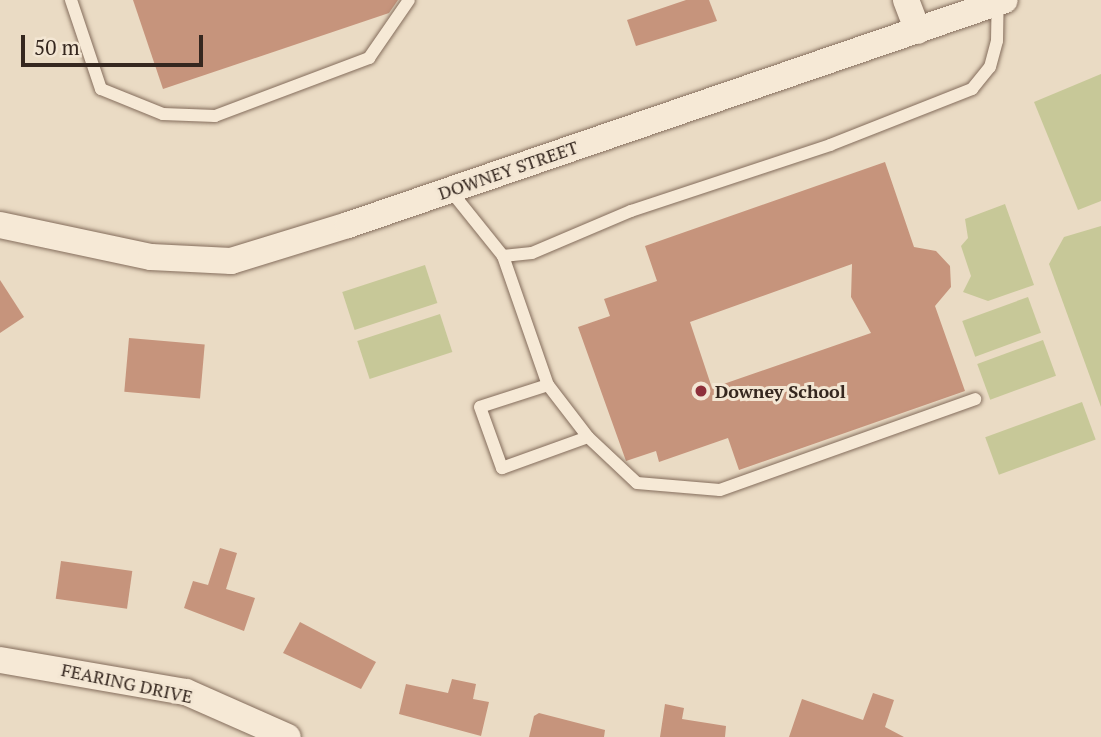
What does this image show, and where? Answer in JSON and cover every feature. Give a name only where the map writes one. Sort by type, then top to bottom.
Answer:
[{"type":"street","points":[[906,0],[918,31]]},
{"type":"street","name":"DOWNEY STREET","points":[[0,225],[151,257],[231,261],[1001,1]]},
{"type":"street","name":"FEARING DRIVE","points":[[0,660],[186,692],[288,737]]},
{"type":"lane","points":[[71,0],[102,89],[163,114],[215,117],[369,58],[409,0]]},
{"type":"lane","points":[[503,256],[532,253],[631,211],[830,145],[972,89],[990,67],[997,41],[1001,1]]},
{"type":"lane","points":[[450,189],[503,256],[548,385],[588,437],[636,483],[720,490],[975,399]]},
{"type":"lane","points":[[548,385],[480,407],[502,468],[588,437]]},
{"type":"green space","points":[[1101,74],[1101,201],[1078,210],[1034,102]]},
{"type":"green space","points":[[1005,204],[1034,285],[988,301],[963,292],[971,276],[961,246],[968,238],[965,219]]},
{"type":"green space","points":[[1101,226],[1101,407],[1049,264],[1064,237]]},
{"type":"green space","points":[[425,265],[437,303],[355,330],[342,292]]},
{"type":"green space","points":[[1028,297],[1041,333],[975,357],[962,321]]},
{"type":"green space","points":[[440,314],[452,352],[370,379],[357,341]]},
{"type":"green space","points":[[1043,340],[1056,376],[990,400],[977,364]]},
{"type":"green space","points":[[1082,402],[1096,440],[999,475],[985,437]]},
{"type":"building","points":[[133,0],[398,0],[389,13],[163,89]]},
{"type":"building","points":[[686,0],[709,0],[717,21],[636,46],[627,20]]},
{"type":"building","points":[[885,162],[914,247],[936,251],[950,266],[951,287],[935,306],[965,391],[739,470],[728,438],[659,462],[656,451],[626,461],[578,327],[610,316],[604,299],[657,281],[645,246]],"holes":[[[852,264],[851,297],[871,333],[712,388],[690,322]]]},
{"type":"building","points":[[0,280],[24,317],[0,333]]},
{"type":"building","points":[[129,338],[205,345],[200,398],[124,392]]},
{"type":"building","points":[[220,548],[237,553],[226,589],[255,598],[244,631],[184,608],[193,581],[208,585]]},
{"type":"building","points":[[61,561],[132,571],[127,609],[56,599]]},
{"type":"building","points":[[300,622],[376,662],[361,689],[283,653]]},
{"type":"building","points":[[452,679],[476,684],[473,699],[489,702],[481,736],[399,714],[406,684],[448,693]]},
{"type":"building","points":[[873,693],[894,700],[885,727],[904,737],[789,737],[802,699],[863,720]]},
{"type":"building","points":[[665,704],[684,708],[682,719],[726,726],[725,737],[660,737]]},
{"type":"building","points":[[539,713],[605,730],[604,737],[529,737],[534,716]]},
{"type":"place","name":"Downey School","points":[[701,391]]}]
